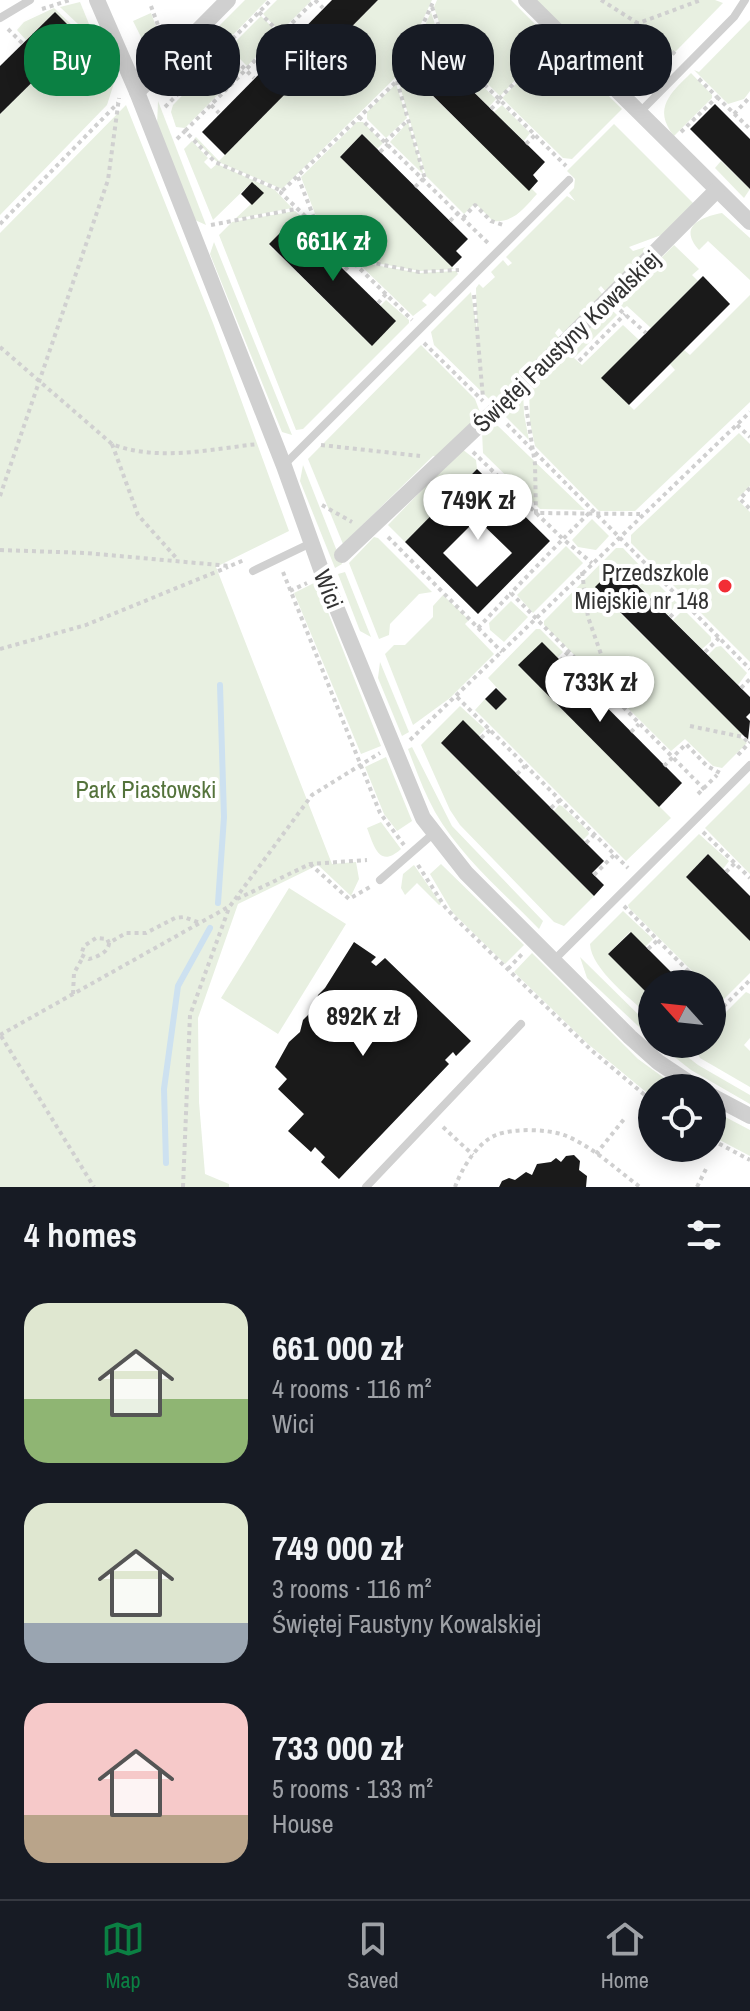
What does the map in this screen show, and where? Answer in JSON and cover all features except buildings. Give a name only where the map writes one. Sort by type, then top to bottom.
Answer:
[{"type":"street","name":"Wici","points":[[97,0],[136,90]]},
{"type":"street","points":[[205,24],[228,0]]},
{"type":"street","points":[[526,0],[750,222]]},
{"type":"street","name":"Wici","points":[[139,96],[412,795],[434,833],[466,873],[630,1037],[675,1074]]},
{"type":"street","name":"Świętej Faustyny Kowalskiej","points":[[342,555],[462,442],[489,406],[528,379],[717,190]]},
{"type":"street","points":[[726,1103],[750,1116]]},
{"type":"lane","points":[[0,18],[30,0]]},
{"type":"lane","points":[[639,113],[739,12],[745,0]]},
{"type":"lane","points":[[284,466],[498,252],[565,176]]},
{"type":"lane","points":[[253,571],[311,542]]},
{"type":"lane","points":[[553,960],[750,765]]},
{"type":"lane","points":[[380,880],[434,833]]},
{"type":"lane","points":[[366,1187],[521,1024]]},
{"type":"path","points":[[240,31],[271,0]]},
{"type":"path","points":[[291,24],[315,0],[323,8]]},
{"type":"path","points":[[601,0],[661,40],[750,129]]},
{"type":"path","points":[[433,2],[440,24]]},
{"type":"path","points":[[423,24],[433,2]]},
{"type":"path","points":[[151,6],[158,24]]},
{"type":"path","points":[[259,12],[271,24]]},
{"type":"path","points":[[8,29],[23,44]]},
{"type":"path","points":[[177,139],[256,60]]},
{"type":"path","points":[[240,64],[254,78]]},
{"type":"path","points":[[282,191],[392,86]]},
{"type":"path","points":[[0,224],[119,102],[136,93]]},
{"type":"path","points":[[494,94],[568,167],[565,176]]},
{"type":"path","points":[[165,107],[176,96]]},
{"type":"path","points":[[401,96],[425,180]]},
{"type":"path","points":[[670,143],[717,97]]},
{"type":"path","points":[[734,114],[750,97]]},
{"type":"path","points":[[491,109],[500,100]]},
{"type":"path","points":[[0,496],[108,180],[119,102]]},
{"type":"path","points":[[211,105],[219,113]]},
{"type":"path","points":[[359,117],[498,252]]},
{"type":"path","points":[[380,152],[408,120]]},
{"type":"path","points":[[185,131],[215,162],[282,191],[296,209],[386,294],[418,332],[592,512],[750,669]]},
{"type":"path","points":[[526,144],[535,135]]},
{"type":"path","points":[[298,177],[318,227]]},
{"type":"path","points":[[415,187],[425,180]]},
{"type":"path","points":[[450,221],[475,205],[491,221],[502,225],[512,222]]},
{"type":"path","points":[[211,225],[296,209]]},
{"type":"path","points":[[311,238],[318,227]]},
{"type":"path","points":[[352,260],[419,272],[482,268]]},
{"type":"path","points":[[345,270],[352,260]]},
{"type":"path","points":[[472,278],[489,406]]},
{"type":"path","points":[[378,303],[386,294]]},
{"type":"path","points":[[579,361],[623,313],[646,333]]},
{"type":"path","points":[[0,347],[112,444],[145,453],[263,444]]},
{"type":"path","points":[[528,379],[526,407],[533,450],[536,513]]},
{"type":"path","points":[[183,1187],[190,1015],[234,900],[312,795],[361,764],[414,738],[618,536],[750,412]]},
{"type":"path","points":[[737,425],[750,437]]},
{"type":"path","points":[[462,442],[592,563]]},
{"type":"path","points":[[306,443],[416,455],[442,461]]},
{"type":"path","points":[[112,444],[138,515],[178,560]]},
{"type":"path","points":[[750,488],[740,499],[750,509]]},
{"type":"path","points":[[322,505],[371,528],[502,652]]},
{"type":"path","points":[[478,628],[592,512]]},
{"type":"path","points":[[536,513],[643,514]]},
{"type":"path","points":[[0,550],[230,566]]},
{"type":"path","points":[[0,649],[86,625],[244,560]]},
{"type":"path","points":[[279,560],[380,813],[445,907],[459,922],[591,1050],[638,1089]]},
{"type":"path","points":[[635,582],[649,567]]},
{"type":"path","points":[[582,572],[588,617],[602,657],[602,686],[594,696]]},
{"type":"path","points":[[511,593],[715,799]]},
{"type":"path","points":[[670,617],[684,603]]},
{"type":"path","points":[[705,652],[719,638]]},
{"type":"path","points":[[560,661],[568,652]]},
{"type":"path","points":[[741,688],[750,679]]},
{"type":"path","points":[[457,697],[636,877]]},
{"type":"path","points":[[631,732],[639,724]]},
{"type":"path","points":[[690,726],[743,737],[749,743]]},
{"type":"path","points":[[481,738],[490,730]]},
{"type":"path","points":[[664,766],[686,744],[707,766],[720,773]]},
{"type":"path","points":[[517,774],[525,766]]},
{"type":"path","points":[[551,808],[560,800]]},
{"type":"path","points":[[700,829],[750,878]]},
{"type":"path","points":[[586,843],[594,835]]},
{"type":"path","points":[[594,875],[614,855]]},
{"type":"path","points":[[234,900],[310,864],[367,860]]},
{"type":"path","points":[[726,872],[735,863]]},
{"type":"path","points":[[310,864],[349,899],[380,880]]},
{"type":"path","points":[[616,897],[687,970]]},
{"type":"path","points":[[94,1187],[0,1035],[230,906]]},
{"type":"path","points":[[83,957],[89,959],[105,951],[109,943],[126,933],[146,933],[175,918],[184,917],[200,923]]},
{"type":"path","points":[[73,994],[74,973],[83,957],[81,950],[96,938],[107,939],[109,943]]},
{"type":"path","points":[[648,949],[658,940]]},
{"type":"path","points":[[726,1003],[748,984]]},
{"type":"path","points":[[433,1117],[473,1155]]},
{"type":"path","points":[[596,1154],[625,1118]]},
{"type":"path","points":[[455,1187],[461,1171],[473,1155],[496,1135],[539,1129],[563,1135],[596,1154],[640,1187]]},
{"type":"path","points":[[726,1147],[750,1160]]},
{"type":"path","points":[[697,1187],[706,1169]]},
{"type":"green space","points":[[245,0],[267,0],[240,28],[240,24],[221,24]]},
{"type":"green space","points":[[277,0],[311,1],[288,24],[272,24],[263,14]]},
{"type":"green space","points":[[378,0],[432,0],[421,24],[392,24],[392,81],[282,189],[216,161],[194,139],[196,137],[219,161],[283,96],[376,96],[376,24],[354,24]]},
{"type":"green space","points":[[437,0],[511,0],[535,24],[510,24],[510,86],[500,96],[494,90],[494,24],[440,24],[434,7]]},
{"type":"green space","points":[[535,0],[715,0],[723,3],[672,55],[672,24],[560,24]]},
{"type":"green space","points":[[80,2],[89,24],[78,24],[60,7]]},
{"type":"green space","points":[[54,8],[71,24],[66,24],[55,12],[43,24],[24,24],[24,38],[17,30],[24,22]]},
{"type":"green space","points":[[431,12],[435,24],[426,24]]},
{"type":"green space","points":[[151,13],[155,24],[136,24],[136,27],[133,21]]},
{"type":"green space","points":[[261,16],[269,24],[256,24],[256,57],[247,66],[240,59],[240,37]]},
{"type":"green space","points":[[750,20],[750,91],[744,99],[728,104],[694,70],[699,72]]},
{"type":"green space","points":[[691,73],[712,95],[674,136],[664,109],[672,93]]},
{"type":"green space","points":[[392,88],[392,96],[400,96],[407,118],[386,138],[367,119],[367,112]]},
{"type":"green space","points":[[24,90],[24,96],[110,96],[107,105],[0,215],[0,114]]},
{"type":"green space","points":[[510,90],[510,96],[609,96],[622,109],[572,159],[563,158],[502,98]]},
{"type":"green space","points":[[182,96],[216,96],[185,128],[176,127],[171,112]]},
{"type":"green space","points":[[403,96],[432,96],[529,190],[531,188],[537,194],[518,214],[507,220],[493,221],[475,203],[464,214],[426,176]]},
{"type":"green space","points":[[478,96],[493,96],[496,99],[489,107]]},
{"type":"green space","points":[[158,101],[206,225],[195,220],[157,126]]},
{"type":"green space","name":"Park Piastowski","points":[[126,105],[213,323],[289,531],[216,567],[332,864],[356,862],[359,879],[351,896],[318,865],[238,904],[198,1018],[199,1102],[205,1174],[229,1184],[229,1187],[0,1187],[0,233]]},
{"type":"green space","points":[[502,105],[530,133],[524,141],[494,112]]},
{"type":"green space","points":[[357,122],[363,122],[383,143],[377,149],[362,134],[340,157],[454,269],[420,271],[355,259],[319,224],[301,177]]},
{"type":"green space","points":[[408,122],[423,173],[390,142]]},
{"type":"green space","points":[[614,124],[694,204],[664,234],[629,247],[633,251],[655,244],[606,292],[601,286],[598,289],[603,295],[564,334],[559,328],[555,333],[559,338],[493,403],[434,345],[431,332],[471,292],[477,330],[476,288],[479,284],[483,288],[495,277],[491,272],[503,260],[508,266],[512,263],[506,257],[567,196],[575,201],[569,193],[574,188],[575,179],[567,171]]},
{"type":"green space","points":[[192,141],[208,158],[204,162],[211,169],[217,164],[275,190],[292,208],[235,219],[251,204],[252,182],[213,220],[184,149]]},
{"type":"green space","points":[[721,161],[750,189],[744,198],[715,168]]},
{"type":"green space","points":[[295,211],[312,225],[312,231],[308,235],[293,220],[269,245],[371,345],[380,306],[386,300],[409,320],[303,429],[296,430],[219,235],[232,222]]},
{"type":"green space","points":[[722,213],[750,238],[750,280],[708,241],[699,250],[693,242],[691,229],[694,224]]},
{"type":"green space","points":[[214,242],[292,435],[282,432],[216,269],[210,254]]},
{"type":"green space","points":[[674,245],[699,269],[692,275],[698,281],[651,328],[627,306],[624,308],[617,302]]},
{"type":"green space","points":[[357,262],[420,273],[456,271],[458,274],[435,297],[430,293],[422,301],[427,305],[413,316]]},
{"type":"green space","points":[[750,295],[750,402],[635,511],[599,511],[535,446],[530,422],[529,389],[610,308],[617,315],[574,358],[582,365],[623,325],[639,340],[602,378],[634,410],[675,370],[670,364],[684,350],[690,355]]},
{"type":"green space","points":[[421,345],[475,399],[481,415],[442,458],[433,456],[343,544],[308,459]]},
{"type":"green space","points":[[523,389],[524,414],[529,440],[501,412]]},
{"type":"green space","points":[[491,424],[498,426],[585,510],[540,509],[483,453],[482,431]]},
{"type":"green space","points":[[739,433],[750,444],[750,486],[737,499],[750,512],[750,662],[631,543],[631,535]]},
{"type":"green space","points":[[462,449],[476,460],[477,469],[405,542],[388,525]]},
{"type":"green space","points":[[303,465],[342,564],[335,568],[300,481]]},
{"type":"green space","points":[[592,519],[609,536],[596,550],[578,547],[572,540]]},
{"type":"green space","points":[[374,537],[432,592],[419,594],[390,624],[389,635],[379,639],[349,563]]},
{"type":"green space","points":[[566,546],[583,563],[533,613],[517,595]]},
{"type":"green space","points":[[616,548],[623,548],[643,569],[633,580],[617,565],[595,588],[743,735],[739,736],[747,743],[722,768],[713,766],[685,739],[671,751],[544,625],[544,621]]},
{"type":"green space","points":[[345,572],[371,637],[360,631],[338,574]]},
{"type":"green space","points":[[647,576],[677,603],[668,615],[638,585]]},
{"type":"green space","points":[[316,582],[381,746],[361,754],[294,593]]},
{"type":"green space","points":[[443,595],[469,620],[465,624],[494,654],[450,698],[413,725],[385,654],[394,645],[405,645],[433,617],[433,606]]},
{"type":"green space","points":[[511,601],[528,617],[504,642],[490,630],[489,623]]},
{"type":"green space","points":[[682,611],[711,637],[702,649],[673,620]]},
{"type":"green space","points":[[536,629],[540,629],[563,652],[557,658],[519,666],[671,818],[626,861],[475,710],[485,699],[496,710],[507,699],[488,678]]},
{"type":"green space","points":[[721,646],[747,673],[738,685],[708,655]]},
{"type":"green space","points":[[380,662],[409,732],[402,736],[378,678]]},
{"type":"green space","points":[[460,706],[485,729],[479,736],[441,743],[594,896],[564,926],[554,922],[460,825],[450,810],[421,745]]},
{"type":"green space","points":[[412,747],[452,826],[543,921],[539,929],[483,874],[445,828],[420,781],[408,749]]},
{"type":"green space","points":[[386,757],[412,821],[397,831],[384,814],[365,767]]},
{"type":"green space","points":[[750,783],[750,874],[705,828]]},
{"type":"green space","points":[[559,805],[588,831],[583,840],[554,811]]},
{"type":"green space","points":[[381,822],[401,849],[387,857],[378,853],[367,828]]},
{"type":"green space","points":[[699,834],[729,861],[723,869],[708,854],[686,877],[750,941],[750,973],[726,997],[726,970],[691,970],[628,905]]},
{"type":"green space","points":[[441,864],[524,945],[505,964],[453,913],[430,874]]},
{"type":"green space","points":[[414,865],[441,904],[417,883],[405,895],[401,888],[403,874]]},
{"type":"green space","points":[[289,888],[346,924],[278,1034],[221,998]]},
{"type":"green space","points":[[623,911],[653,939],[645,947],[630,932],[608,954],[638,984],[638,1005],[597,964],[590,944]]},
{"type":"green space","points":[[532,953],[638,1059],[659,1074],[638,1074],[638,1085],[588,1044],[514,972]]},
{"type":"green space","points":[[580,957],[638,1014],[638,1026],[587,978]]},
{"type":"green space","points":[[746,992],[750,994],[750,1038],[744,1045],[750,1051],[750,1087],[700,1058],[726,1058],[726,1012]]},
{"type":"green space","points":[[676,1058],[689,1058],[714,1074],[698,1074]]},
{"type":"green space","points":[[726,1081],[750,1095],[750,1104],[726,1090]]},
{"type":"green space","points":[[726,1117],[750,1130],[750,1156],[726,1143]]},
{"type":"waterway","points":[[218,903],[224,817],[220,685]]},
{"type":"waterway","points":[[166,1163],[164,1089],[178,986],[210,928]]},
{"type":"place","name":"Przedszkole Miejskie nr 148","points":[[725,586]]}]
